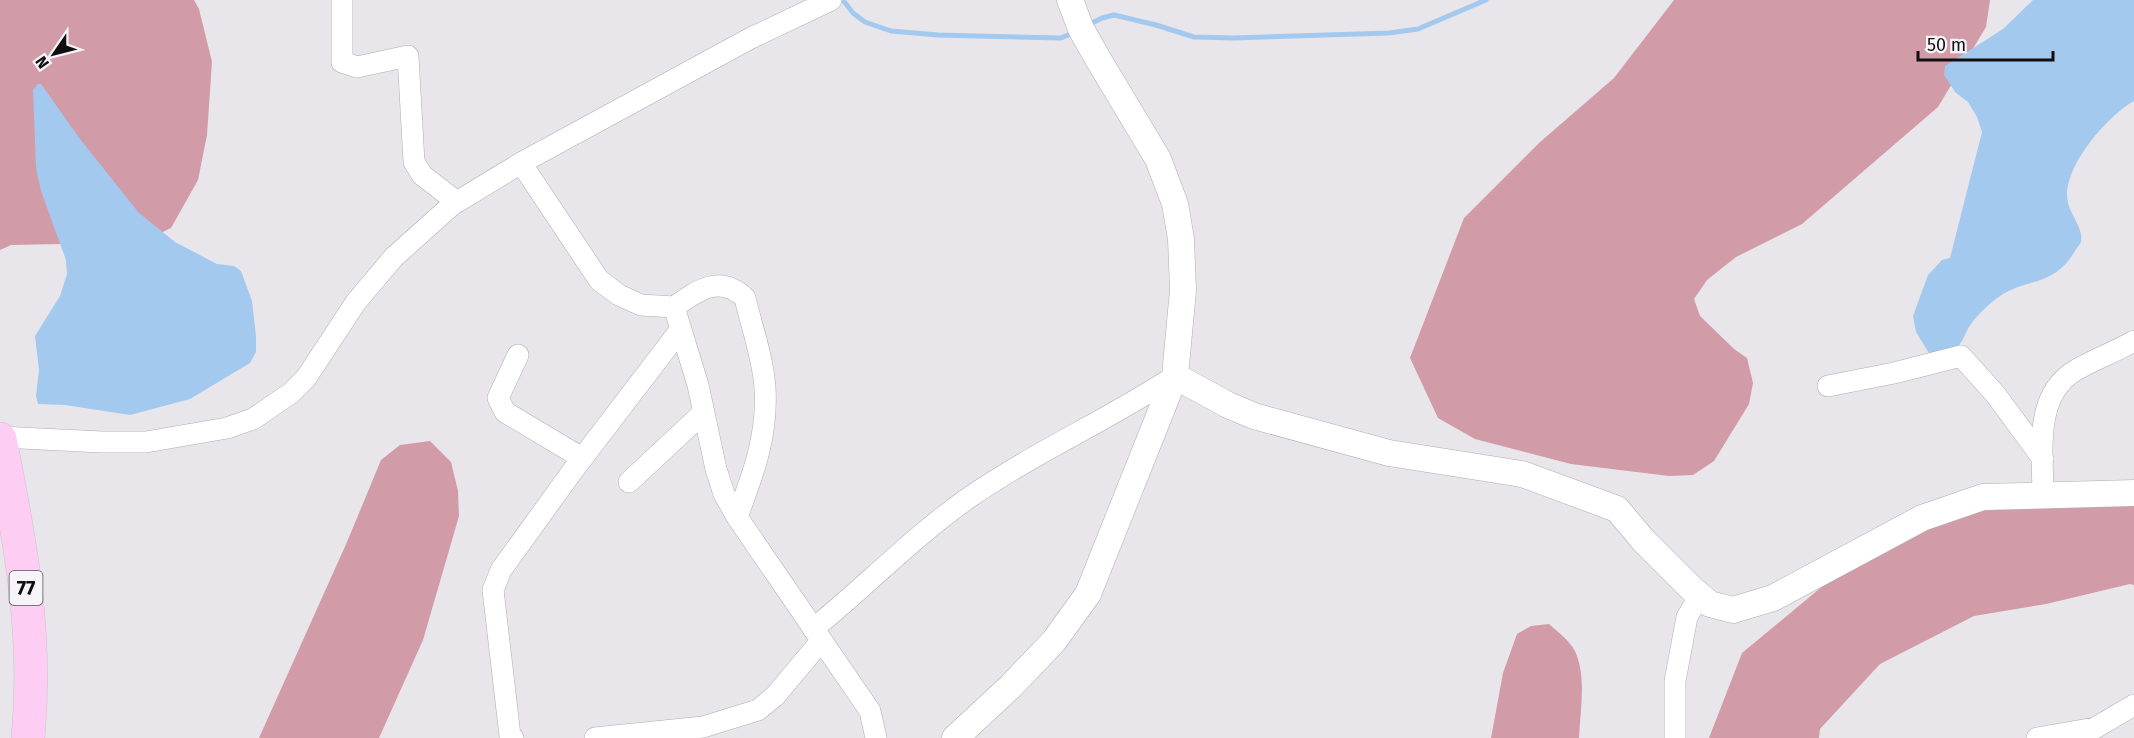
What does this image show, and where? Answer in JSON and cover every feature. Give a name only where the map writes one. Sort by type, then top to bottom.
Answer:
[{"type":"main road","name":"77","points":[[0,438],[21,545],[30,624],[31,708],[28,738]]},
{"type":"street","points":[[342,0],[342,62],[357,67],[408,57],[414,162],[422,175],[457,202]]},
{"type":"street","points":[[0,438],[147,442],[227,428],[253,419],[291,393],[306,378],[357,302],[394,257],[457,202],[522,163],[749,39],[831,0]]},
{"type":"street","points":[[955,738],[1010,687],[1054,641],[1088,594],[1175,376],[1183,290],[1181,239],[1175,204],[1158,159],[1098,59],[1070,0]]},
{"type":"street","points":[[522,163],[599,280],[619,295],[641,305],[674,307],[699,291],[717,285],[737,290],[745,298],[762,366],[765,416],[762,447],[737,517]]},
{"type":"street","points":[[674,307],[698,385],[716,469],[724,494],[737,517],[870,711],[876,738]]},
{"type":"street","points":[[513,738],[510,736],[493,590],[501,570],[582,458],[681,329]]},
{"type":"street","points":[[2043,496],[2043,430],[2046,408],[2059,384],[2075,370],[2134,341]]},
{"type":"street","points":[[518,355],[498,398],[505,412],[582,458]]},
{"type":"street","points":[[1828,386],[1961,356],[1995,395],[2043,459]]},
{"type":"street","points":[[1175,376],[1228,405],[1254,416],[1389,453],[1522,474],[1617,510],[1643,540],[1700,596],[1710,604],[1733,610],[1773,598],[1922,518],[1983,497],[2134,493]]},
{"type":"street","points":[[595,738],[703,727],[758,710],[775,696],[817,635],[912,542],[966,500],[1010,471],[1082,429],[1144,397],[1175,376]]},
{"type":"street","points":[[629,482],[704,412]]},
{"type":"street","points":[[1675,738],[1675,681],[1687,617],[1700,596]]},
{"type":"street","points":[[2037,738],[2095,728],[2134,705]]},
{"type":"shaded area","points":[[0,0],[194,0],[199,9],[212,62],[207,135],[198,180],[171,228],[132,247],[62,244],[11,245],[0,250]]},
{"type":"shaded area","points":[[1674,0],[1990,0],[1986,27],[1938,107],[1802,224],[1736,257],[1707,280],[1694,299],[1700,316],[1734,349],[1747,358],[1753,383],[1749,404],[1714,461],[1693,475],[1669,476],[1571,464],[1475,439],[1438,418],[1410,358],[1464,218],[1539,143],[1614,78]]},
{"type":"shaded area","points":[[430,441],[451,462],[458,491],[459,516],[423,640],[379,738],[259,738],[347,542],[381,460],[400,445]]},
{"type":"shaded area","points":[[2134,505],[2134,585],[2130,584],[2046,604],[1974,616],[1880,664],[1820,729],[1819,738],[1709,738],[1742,653],[1824,585],[1921,530],[1967,511]]},
{"type":"shaded area","points":[[1549,624],[1572,647],[1580,666],[1582,697],[1579,738],[1491,738],[1503,673],[1517,634],[1531,626]]},
{"type":"water","points":[[2033,0],[2134,0],[2134,101],[2123,108],[2099,131],[2078,160],[2071,175],[2067,190],[2068,203],[2079,228],[2081,242],[2065,264],[2048,277],[2010,290],[2000,296],[1974,320],[1957,348],[1932,358],[1916,332],[1913,316],[1928,275],[1942,260],[1950,258],[1982,132],[1977,117],[1968,102],[1955,92],[1944,75],[1945,66],[2003,29]]},
{"type":"water","points":[[41,84],[80,139],[139,213],[175,242],[217,264],[234,266],[241,271],[252,301],[256,336],[256,352],[250,363],[190,399],[130,415],[65,405],[38,404],[36,396],[39,370],[35,336],[60,296],[67,274],[66,260],[41,191],[36,168],[33,90]]},
{"type":"waterway","points":[[843,0],[853,13],[865,22],[891,31],[938,35],[1061,38],[1075,32]]},
{"type":"waterway","points":[[1088,25],[1114,15],[1194,37],[1234,38],[1389,33],[1418,29],[1486,0]]}]
